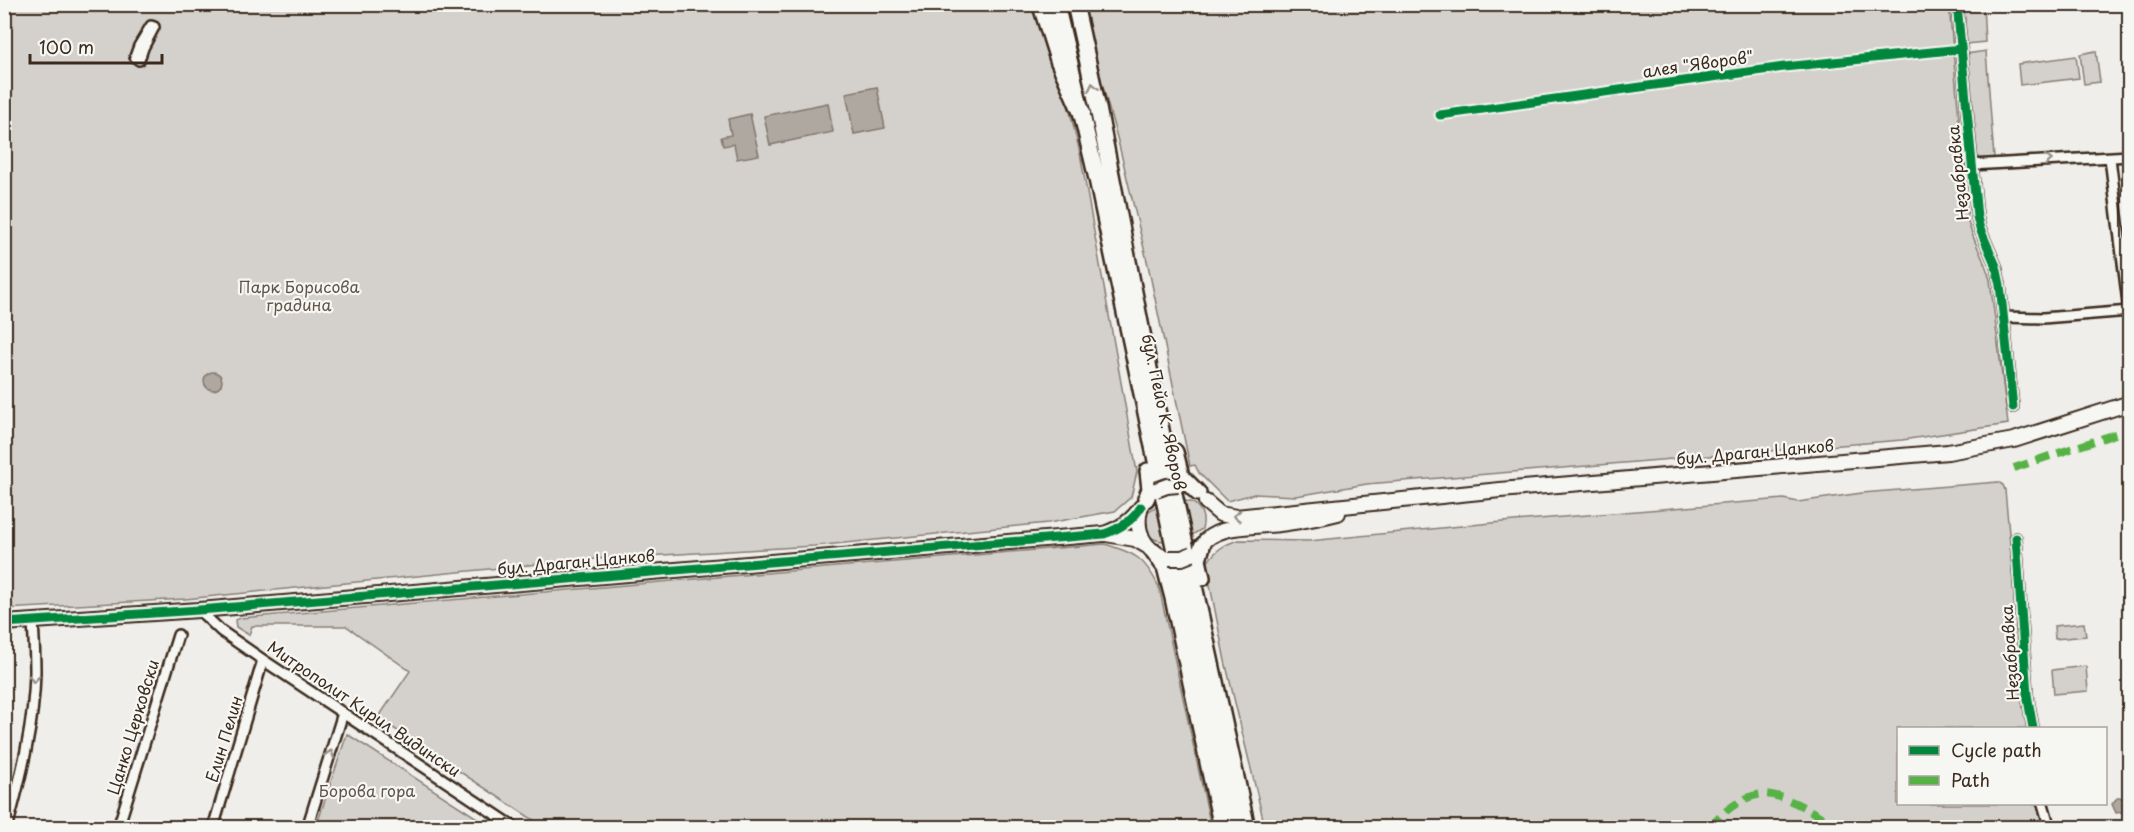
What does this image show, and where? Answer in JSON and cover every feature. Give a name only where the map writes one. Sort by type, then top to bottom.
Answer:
[{"type":"highway","points":[[1041,4],[1059,61],[1082,113]]},
{"type":"main road","name":"бул. Пейо К. Яворов","points":[[1056,4],[1082,113],[1104,178],[1247,828]]},
{"type":"main road","name":"бул. Пейо К. Яворов","points":[[1076,4],[1104,178],[1233,828]]},
{"type":"main road","points":[[1104,178],[1122,200],[1140,274],[1178,466],[1184,479],[1202,497],[1212,520],[1200,547],[1198,560],[1256,828]]},
{"type":"main road","points":[[1104,178],[1097,207],[1150,489],[1138,518],[1138,528],[1142,538],[1165,567],[1222,828]]},
{"type":"main road","name":"бул. Драган Цанков","points":[[1202,497],[1220,514],[1236,517],[1500,490],[1948,452],[2014,440],[2130,403]]},
{"type":"main road","points":[[1147,499],[1167,486],[1178,485],[1202,497]]},
{"type":"main road","name":"бул. Драган Цанков","points":[[1104,534],[1131,520],[1147,499]]},
{"type":"main road","name":"бул. Драган Цанков","points":[[1200,547],[1211,536],[1227,529],[1285,524],[1377,503]]},
{"type":"main road","name":"бул. Драган Цанков","points":[[4,623],[199,610],[1104,534],[1135,538],[1151,550]]},
{"type":"main road","points":[[1151,550],[1169,558],[1182,558],[1200,547]]},
{"type":"street","name":"Незабравка","points":[[1957,4],[1978,223],[1996,266],[2013,407]]},
{"type":"street","points":[[1971,165],[2130,156]]},
{"type":"street","points":[[2003,317],[2043,318],[2129,311],[2110,158]]},
{"type":"street","name":"Незабравка","points":[[2016,538],[2027,694],[2033,727]]},
{"type":"street","name":"Митрополит Кирил Видински","points":[[199,610],[221,631],[263,660],[516,828]]},
{"type":"street","points":[[7,828],[22,772],[33,698],[35,673],[33,621]]},
{"type":"street","name":"Цанко Церковски","points":[[118,828],[178,635]]},
{"type":"street","name":"Елин Пелин","points":[[213,828],[263,660]]},
{"type":"street","points":[[307,828],[343,713]]},
{"type":"street","points":[[2043,805],[2050,828]]},
{"type":"shaded area","points":[[877,87],[885,128],[854,134],[846,93]]},
{"type":"shaded area","points":[[828,103],[833,132],[770,145],[764,116]]},
{"type":"shaded area","points":[[750,114],[759,155],[737,159],[734,144],[723,146],[721,137],[731,135],[728,119]]},
{"type":"shaded area","points":[[213,372],[219,375],[222,381],[219,387],[213,390],[207,387],[204,381],[207,375]]},
{"type":"shaded area","points":[[17,757],[5,802],[5,758]]},
{"type":"shaded area","points":[[2119,797],[2125,799],[2127,803],[2122,812],[2116,813],[2112,804]]},
{"type":"green space","name":"Парк Борисова градина","points":[[5,5],[1036,5],[1069,108],[1080,153],[1137,472],[1131,497],[1115,511],[1048,523],[814,546],[579,560],[185,599],[5,609]]},
{"type":"green space","points":[[1080,5],[1949,5],[1968,221],[1990,280],[2008,424],[1902,440],[1367,484],[1296,496],[1254,494],[1227,501],[1199,473],[1195,465],[1190,466],[1148,265],[1118,141]]},
{"type":"green space","points":[[1962,5],[1983,5],[1985,42],[1966,44]]},
{"type":"green space","points":[[1986,51],[1994,158],[1975,160],[1966,54]]},
{"type":"green space","points":[[2096,51],[2100,82],[2084,84],[2080,54]]},
{"type":"green space","points":[[2076,56],[2079,78],[2020,85],[2018,64]]},
{"type":"green space","points":[[1998,482],[2003,485],[2027,727],[1897,727],[1897,805],[2041,805],[2049,827],[1265,827],[1225,661],[1206,565],[1220,549],[1239,540],[1309,541],[1502,522],[1784,499],[1798,502],[1862,493]]},
{"type":"green space","points":[[1182,501],[1196,505],[1203,518],[1202,529],[1189,537]]},
{"type":"green space","points":[[1159,505],[1166,541],[1151,537],[1145,524],[1145,513]]},
{"type":"green space","points":[[1105,544],[1138,558],[1149,569],[1159,587],[1211,827],[544,827],[378,718],[410,671],[346,626],[252,626],[249,635],[236,627],[235,620],[241,618]]},
{"type":"green space","points":[[2084,623],[2086,636],[2055,639],[2054,626]]},
{"type":"green space","points":[[2086,666],[2088,691],[2054,694],[2052,670]]},
{"type":"green space","name":"Борова гора","points":[[347,734],[491,827],[316,827]]},
{"type":"marked path","points":[[2014,468],[2130,429]]},
{"type":"marked path","points":[[1710,828],[1734,805],[1748,797],[1764,794],[1782,797],[1802,806],[1836,828]]},
{"type":"cycle path","points":[[1957,4],[1977,217],[1996,266],[2000,285],[2013,407]]},
{"type":"cycle path","name":"алея \"Яворов\"","points":[[1440,115],[1784,67],[1961,49]]},
{"type":"cycle path","points":[[4,623],[199,610],[1104,534],[1125,524],[1141,507]]},
{"type":"cycle path","points":[[2016,538],[2027,694],[2033,727]]}]
